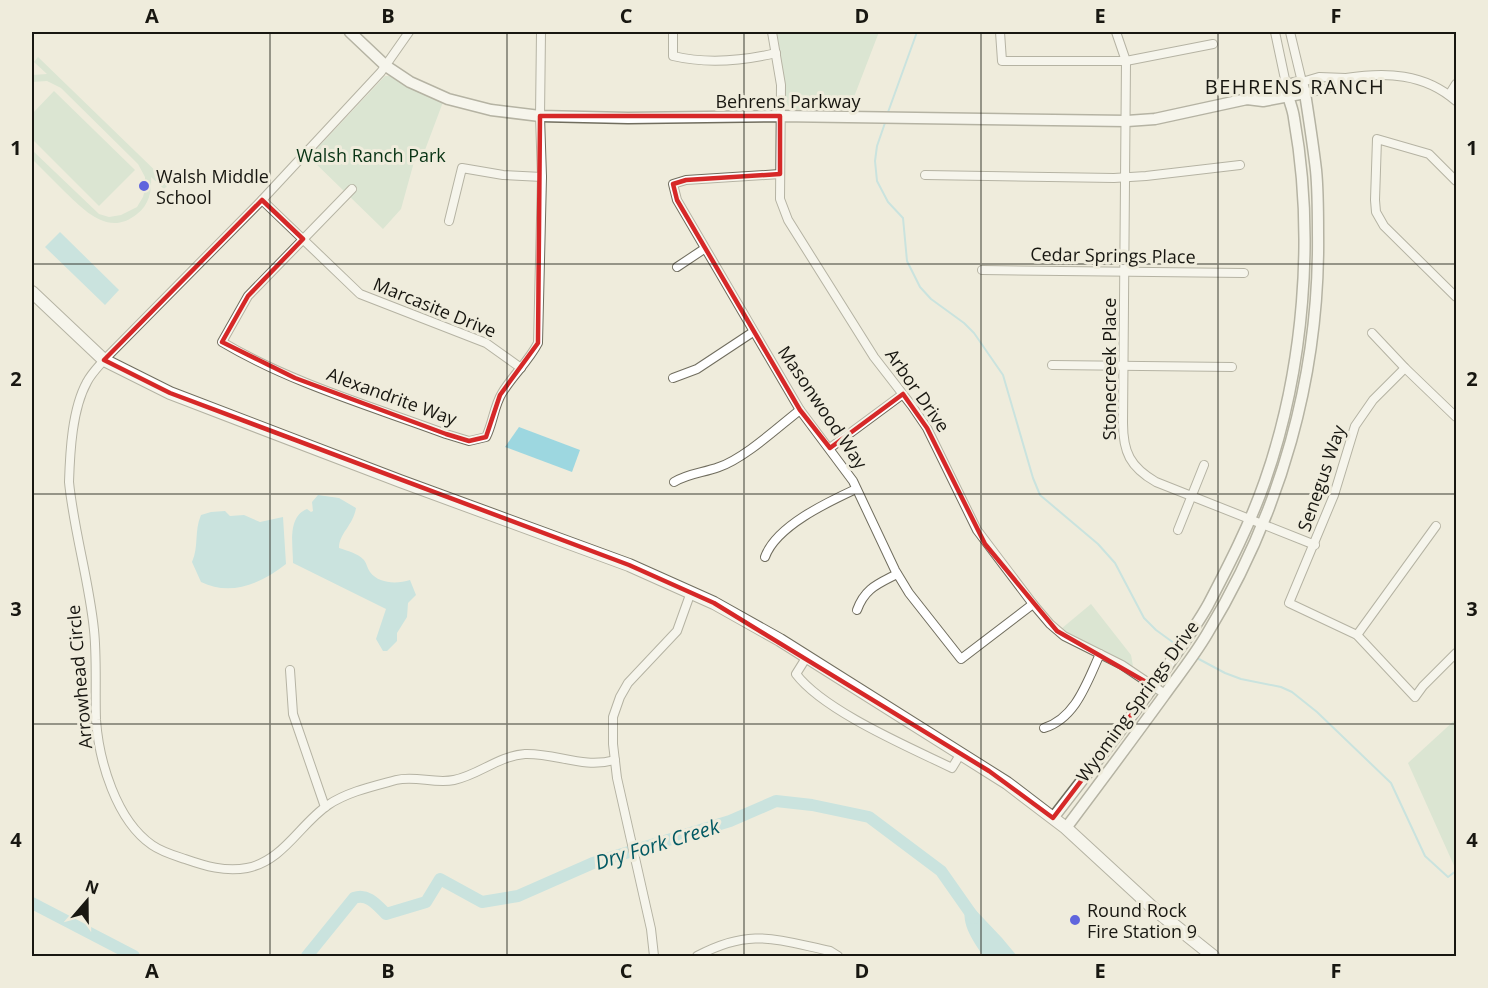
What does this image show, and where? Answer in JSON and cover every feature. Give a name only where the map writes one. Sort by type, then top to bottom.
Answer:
[{"type":"main road","points":[[32,291],[104,360],[181,397],[629,565],[722,607],[780,640],[1007,783],[1066,828],[1154,909],[1213,957]]},
{"type":"street","name":"Behrens Parkway","points":[[350,32],[386,66],[410,82],[448,99],[491,110],[540,116],[628,118],[780,116],[1127,121],[1155,119],[1247,99],[1263,101],[1288,97],[1327,89],[1346,78]]},
{"type":"street","name":"Arrowhead Circle","points":[[409,32],[386,66],[262,200],[104,360],[88,380],[78,407],[70,458],[69,482],[94,632],[98,738],[102,756],[118,804],[142,836],[160,850],[206,866],[228,869],[248,868],[267,860],[292,840],[325,807],[350,794],[396,780],[440,782],[457,780],[506,758],[523,754],[588,764],[615,760]]},
{"type":"street","name":"Alexandrite Way","points":[[352,189],[248,296],[222,342],[242,354],[295,378],[469,441],[486,437],[500,396],[531,357],[538,343],[542,177],[541,32]]},
{"type":"street","points":[[673,32],[673,56],[694,61],[746,60],[776,53]]},
{"type":"street","name":"Arbor Drive","points":[[772,32],[780,85],[780,199],[788,220],[874,357],[903,394],[937,447],[977,530],[1033,604],[1057,631],[1122,665],[1165,694]]},
{"type":"street","points":[[1000,32],[1002,61],[1126,61],[1213,44]]},
{"type":"street","name":"Stonecreek Place","points":[[1116,32],[1126,61],[1123,438],[1127,454],[1144,475],[1262,526],[1315,545]]},
{"type":"street","name":"Wyoming Springs Drive","points":[[1053,818],[1106,752],[1194,628],[1250,520],[1265,481],[1290,388],[1304,271],[1304,218],[1300,159],[1294,116],[1275,32]]},
{"type":"street","name":"Wyoming Springs Drive","points":[[1066,828],[1180,675],[1207,634],[1238,579],[1262,526],[1290,450],[1301,405],[1315,312],[1318,263],[1316,172],[1305,93],[1290,32]]},
{"type":"street","name":"Behrens Parkway","points":[[1247,99],[1258,92],[1319,77],[1346,78],[1380,74],[1417,78],[1453,98]]},
{"type":"street","points":[[1453,98],[1456,84]]},
{"type":"street","points":[[1456,181],[1429,154],[1377,139],[1376,212],[1384,226],[1456,297]]},
{"type":"street","points":[[925,175],[1126,177],[1240,165]]},
{"type":"street","points":[[449,221],[462,168],[542,177]]},
{"type":"street","name":"Masonwood Way","points":[[780,174],[686,180],[673,184],[677,200],[704,249],[800,410],[847,471],[897,574],[909,593],[961,659],[1033,604]]},
{"type":"street","name":"Marcasite Drive","points":[[262,200],[360,294],[486,343],[521,368]]},
{"type":"street","points":[[677,267],[704,249]]},
{"type":"street","name":"Cedar Springs Place","points":[[982,270],[1244,273]]},
{"type":"street","points":[[673,378],[697,369],[753,332]]},
{"type":"street","points":[[1372,333],[1456,417]]},
{"type":"street","points":[[1052,365],[1232,367]]},
{"type":"street","name":"Senegus Way","points":[[1357,635],[1289,603],[1334,495],[1355,426],[1374,400],[1405,368]]},
{"type":"street","points":[[830,448],[903,394]]},
{"type":"street","points":[[674,482],[685,475],[719,467],[733,460],[800,410]]},
{"type":"street","points":[[1178,530],[1204,465]]},
{"type":"street","points":[[765,557],[772,542],[782,533],[823,504],[856,489]]},
{"type":"street","points":[[1436,526],[1357,635],[1415,697],[1456,653]]},
{"type":"street","points":[[857,610],[864,594],[897,574]]},
{"type":"street","points":[[654,957],[651,929],[624,814],[615,760],[613,717],[620,697],[634,675],[677,631],[691,592]]},
{"type":"street","points":[[1044,728],[1056,724],[1075,704],[1100,654]]},
{"type":"street","points":[[806,658],[796,674],[802,683],[836,707],[952,768],[961,753]]},
{"type":"street","points":[[290,669],[293,714],[325,807]]},
{"type":"street","points":[[697,957],[726,943],[760,937],[830,951],[838,957]]},
{"type":"highlighted area","points":[[540,116],[780,116],[780,174],[686,180],[673,184],[677,200],[800,410],[830,448],[903,394],[927,428],[985,544],[1057,631],[1153,686],[1053,818],[989,771],[714,603],[629,565],[170,393],[104,360],[262,200],[303,239],[248,296],[222,342],[295,378],[446,434],[469,441],[486,437],[500,395],[538,343]]},
{"type":"green space","points":[[777,32],[879,32],[849,110],[792,109],[786,104]]},
{"type":"green space","points":[[38,57],[169,184],[164,189],[151,177],[147,202],[137,214],[127,220],[117,223],[98,219],[73,199],[32,159],[32,150],[99,214],[109,217],[121,215],[137,207],[143,197],[145,177],[138,164],[61,88],[47,81],[32,82],[32,75],[47,74],[34,62]]},
{"type":"green space","name":"Walsh Ranch Park","points":[[385,76],[390,76],[443,102],[425,150],[414,162],[401,209],[383,229],[309,157]]},
{"type":"green space","points":[[54,91],[135,170],[99,206],[32,139],[32,114]]},
{"type":"green space","points":[[1091,604],[1131,655],[1133,666],[1061,629]]},
{"type":"green space","points":[[1456,719],[1456,870],[1408,763]]},
{"type":"water","points":[[60,232],[119,290],[105,305],[45,247]]},
{"type":"water","points":[[519,427],[580,450],[572,472],[505,447]]},
{"type":"water","points":[[318,495],[339,498],[356,508],[341,538],[339,548],[361,558],[370,572],[378,579],[394,582],[410,580],[416,595],[408,603],[407,617],[397,633],[397,641],[387,651],[383,651],[376,639],[386,609],[293,563],[292,540],[296,518],[307,509],[313,511],[312,502]]},
{"type":"water","points":[[225,511],[230,516],[244,515],[260,522],[283,517],[286,564],[267,577],[246,586],[224,588],[201,582],[192,562],[201,515]]},
{"type":"water","points":[[967,901],[1017,956],[983,956],[966,923]]},
{"type":"waterway","points":[[887,115],[917,32]]},
{"type":"waterway","points":[[886,120],[877,146],[875,161],[877,181],[888,202],[903,218],[907,261],[920,287],[931,299],[974,333],[1003,375],[1040,495],[1098,544],[1115,563],[1144,618],[1178,646]]},
{"type":"waterway","points":[[1195,657],[1241,679],[1281,687],[1292,692],[1317,712],[1391,783],[1425,856],[1448,877],[1456,871]]},
{"type":"waterway","name":"Dry Fork Creek","points":[[307,956],[354,898],[368,898],[386,914],[426,902],[440,879],[482,902],[518,896],[593,863],[730,821],[776,801],[812,805],[869,817],[941,871],[974,918]]},
{"type":"waterway","name":"Dry Fork Creek","points":[[32,903],[134,956]]},
{"type":"place","name":"Walsh Middle School","points":[[144,186]]},
{"type":"place","name":"Round Rock Fire Station 9","points":[[1075,920]]},
{"type":"district","name":"BEHRENS RANCH","points":[[1295,86]]}]
